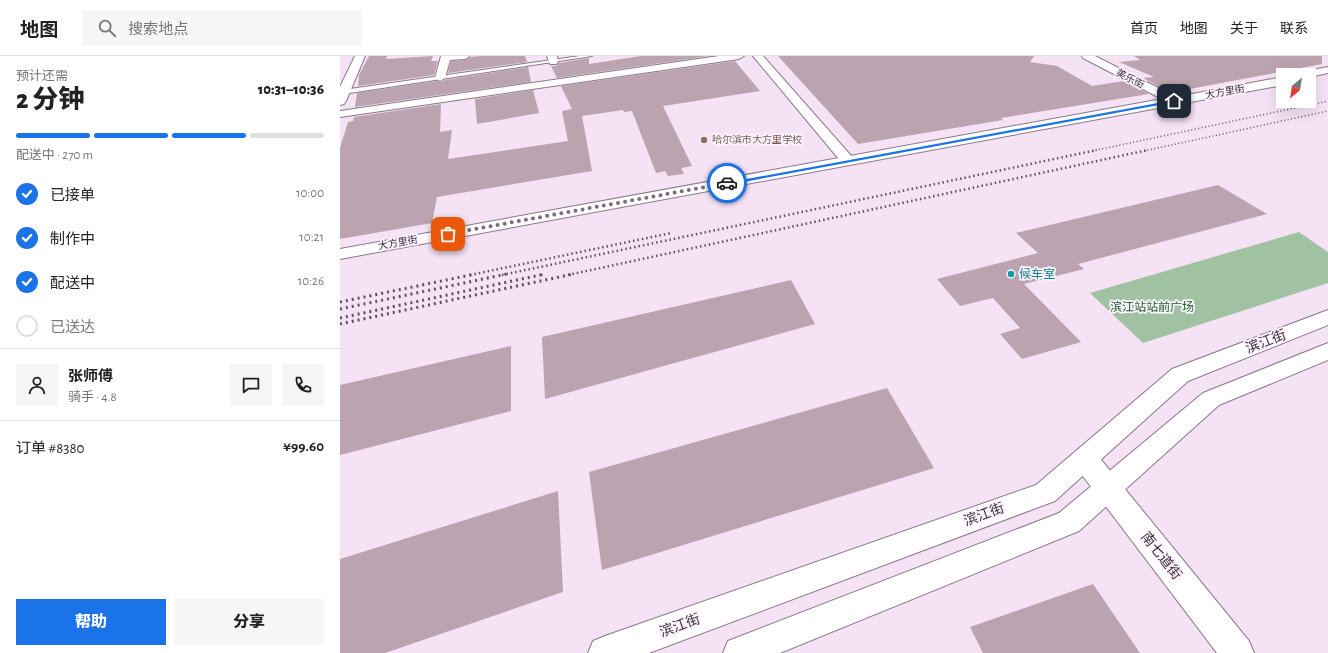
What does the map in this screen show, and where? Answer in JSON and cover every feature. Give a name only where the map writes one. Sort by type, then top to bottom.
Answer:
[{"type":"main road","points":[[342,96],[360,56]]},
{"type":"main road","name":"美乐街","points":[[1086,56],[1171,100]]},
{"type":"main road","points":[[1316,73],[1328,71]]},
{"type":"main road","points":[[1316,74],[1328,71]]},
{"type":"main road","name":"大方里街","points":[[340,254],[846,159],[1276,81]]},
{"type":"main road","name":"大方里街","points":[[340,247],[846,159]]},
{"type":"main road","name":"滨江街","points":[[605,653],[1045,493],[1180,375],[1328,317]]},
{"type":"main road","points":[[740,653],[1069,522],[1211,399],[1328,351]]},
{"type":"main road","name":"南七道街","points":[[1085,459],[1237,653]]},
{"type":"street","points":[[440,78],[446,57],[465,56]]},
{"type":"street","points":[[340,114],[739,56]]},
{"type":"street","points":[[758,56],[846,159]]},
{"type":"lane","points":[[342,96],[552,59],[590,56]]},
{"type":"green space","name":"滨江站站前广场","points":[[1299,232],[1328,252],[1328,283],[1143,343],[1090,293]]},
{"type":"building","points":[[369,56],[387,56],[386,59],[433,56],[431,61],[438,61],[434,75],[358,86],[359,75]]},
{"type":"building","points":[[525,56],[527,62],[448,73],[451,61],[465,60],[471,57]]},
{"type":"building","points":[[641,56],[709,56],[557,78],[551,66],[556,66],[559,63],[589,58],[589,64]]},
{"type":"building","points":[[778,56],[1034,56],[1030,62],[1057,66],[1092,86],[1124,81],[1149,94],[1001,118],[1003,120],[858,144]]},
{"type":"building","points":[[1134,56],[1322,56],[1322,64],[1301,68],[1276,68],[1276,73],[1179,91],[1176,89],[1167,91],[1143,78],[1154,77],[1119,62],[1140,60]]},
{"type":"building","points":[[735,61],[760,91],[663,106],[692,166],[681,168],[684,174],[668,176],[665,171],[656,173],[632,111],[624,112],[623,110],[582,116],[592,171],[437,197],[432,223],[340,239],[340,148],[348,122],[353,121],[354,117],[441,104],[440,132],[452,130],[448,159],[568,141],[562,111],[572,109],[561,86]]},
{"type":"building","points":[[528,67],[531,82],[355,107],[357,93],[437,81],[441,82],[445,80]]},
{"type":"building","points":[[533,90],[539,113],[477,124],[475,99]]},
{"type":"building","name":"候车室","points":[[1218,185],[1267,214],[1078,264],[1084,269],[1024,284],[1081,342],[1022,359],[1000,334],[1020,328],[993,298],[960,306],[937,279],[1038,253],[1016,233]]},
{"type":"building","points":[[791,280],[815,324],[545,399],[542,337]]},
{"type":"building","points":[[511,346],[511,411],[340,455],[340,385]]},
{"type":"building","points":[[887,388],[934,468],[602,570],[589,472]]},
{"type":"building","points":[[558,491],[563,592],[385,653],[340,653],[340,559]]},
{"type":"building","points":[[1093,584],[1140,653],[983,653],[970,627]]},
{"type":"railway","points":[[1092,151],[1328,101]]},
{"type":"railway","points":[[1144,151],[1328,111]]},
{"type":"railway","points":[[502,275],[1097,150]]},
{"type":"railway","points":[[568,275],[1148,150]]},
{"type":"railway","points":[[470,275],[671,233]]},
{"type":"railway","points":[[340,302],[475,274]]},
{"type":"railway","points":[[340,309],[507,274]]},
{"type":"railway","points":[[340,318],[545,274],[541,275]]},
{"type":"railway","points":[[340,324],[573,274]]},
{"type":"way so far","points":[[448,234],[727,183]]},
{"type":"place","name":"哈尔滨市大方里学校","points":[[704,140]]},
{"type":"place","name":"候车室","points":[[1011,274]]},
{"type":"route","points":[[727,183],[1174,101]]}]
